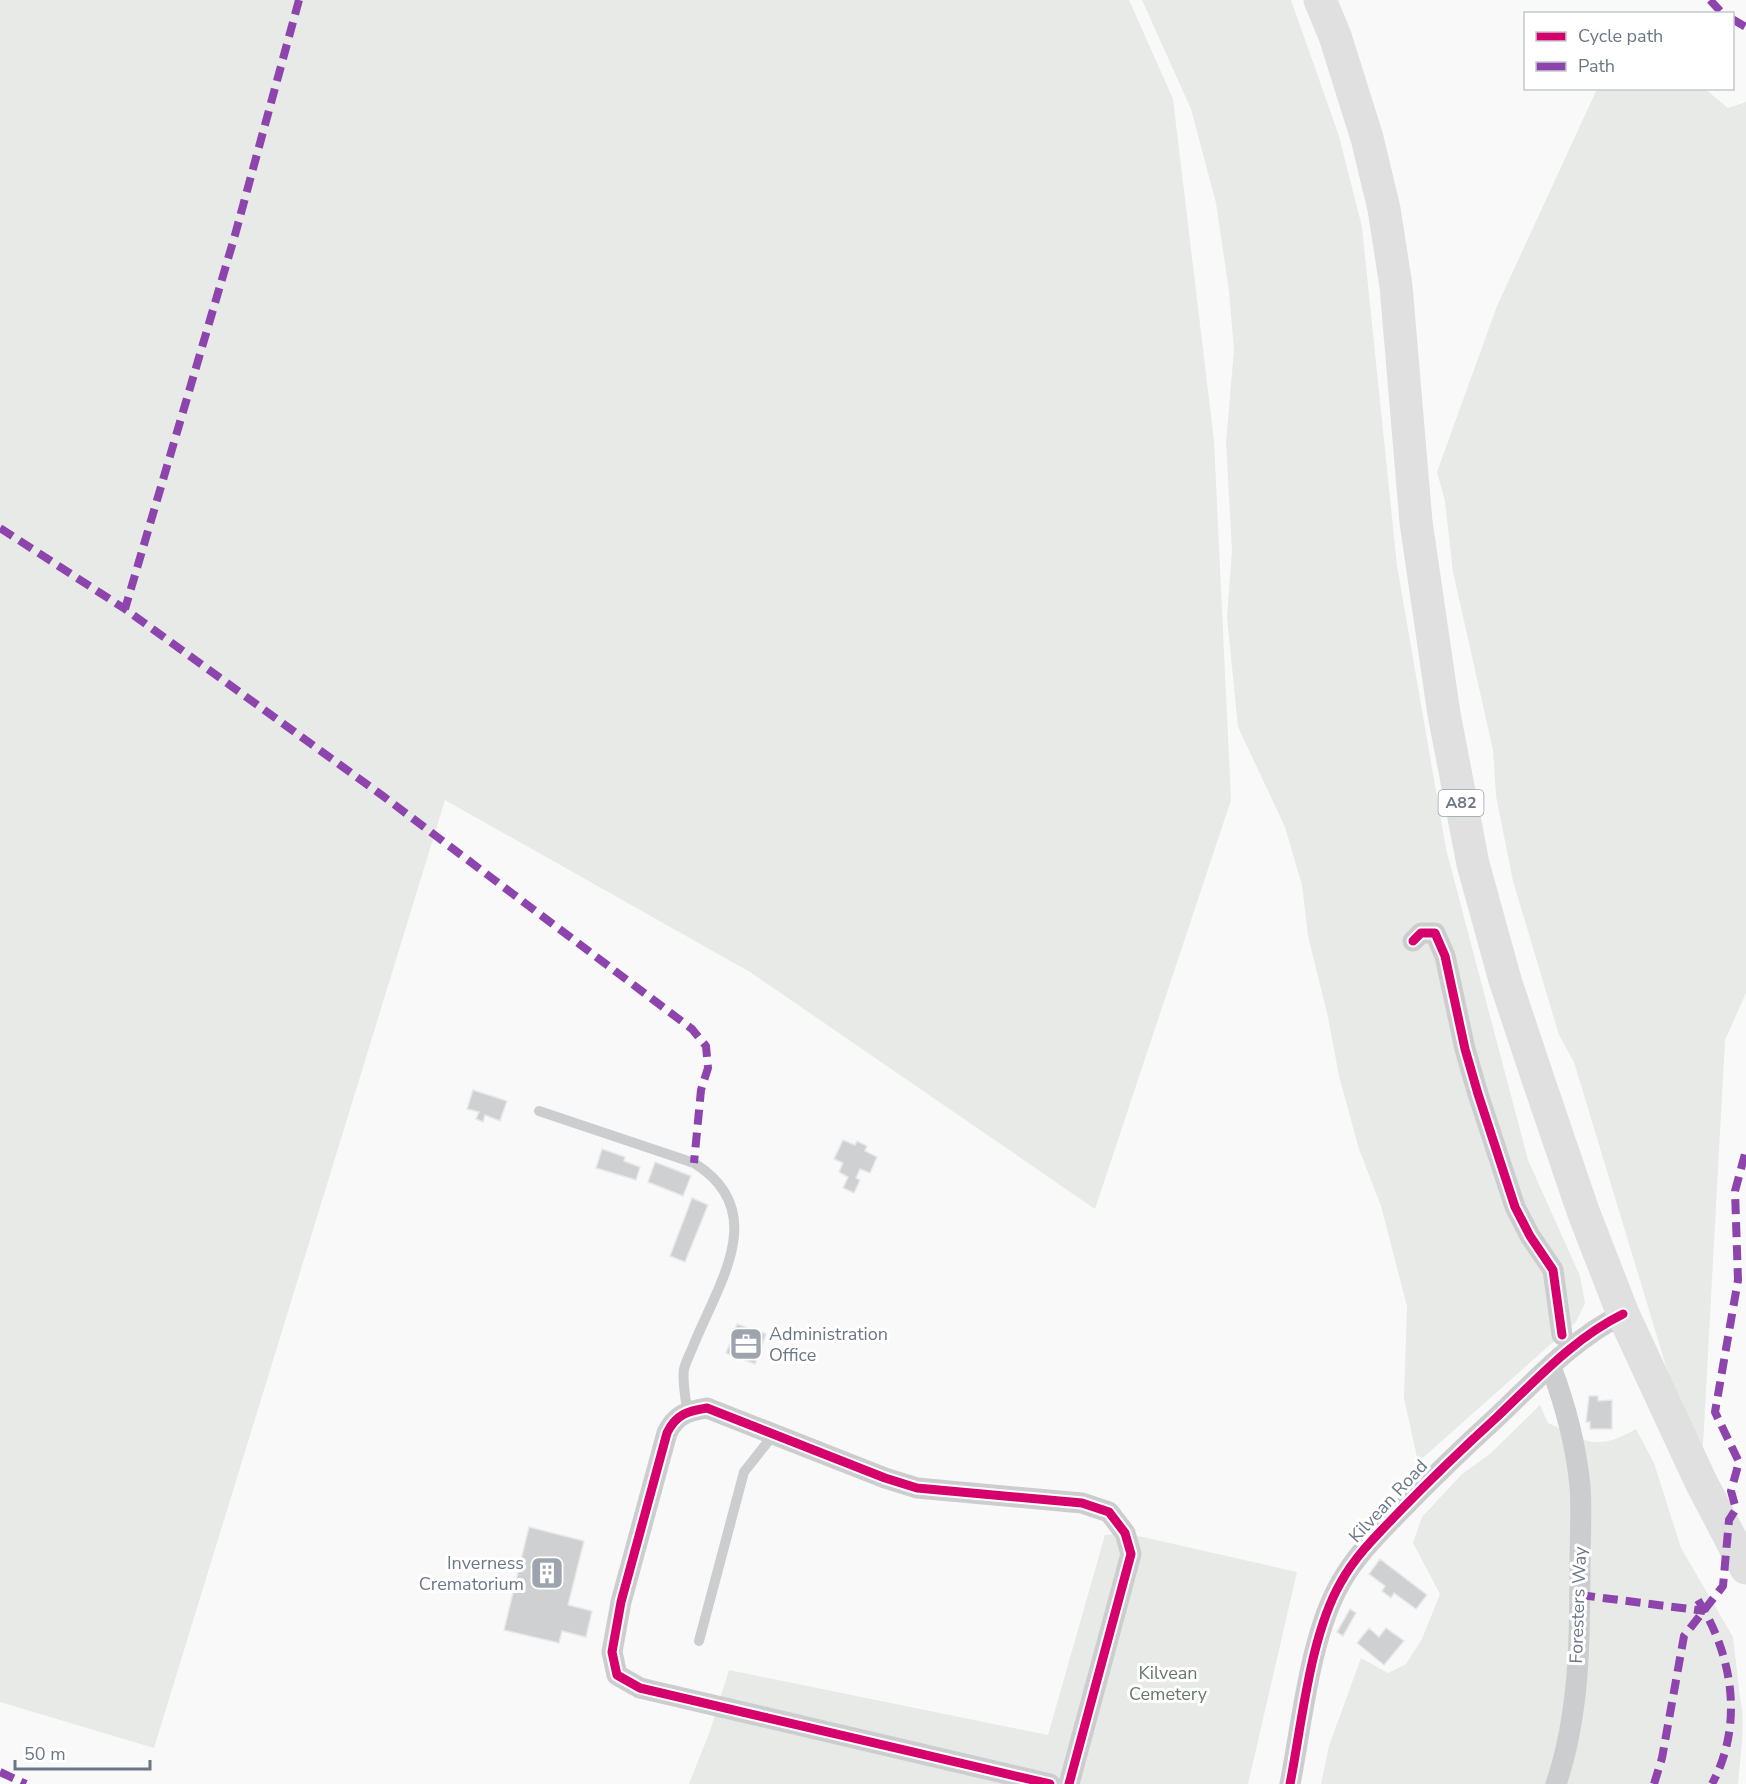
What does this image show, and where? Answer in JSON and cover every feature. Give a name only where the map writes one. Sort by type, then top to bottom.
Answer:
[{"type":"highway","name":"A82","points":[[1320,0],[1335,36],[1367,138],[1384,209],[1396,286],[1416,522],[1444,714],[1473,864],[1505,980],[1583,1211],[1623,1314],[1709,1499],[1746,1568]]},
{"type":"street","points":[[1413,941],[1421,933],[1435,933],[1445,956],[1465,1049],[1513,1199],[1530,1236],[1553,1270],[1562,1335]]},
{"type":"street","name":"Kilvean Road","points":[[1290,1784],[1318,1643],[1341,1582],[1365,1547],[1439,1470],[1551,1367],[1592,1332],[1623,1314]]},
{"type":"street","name":"Foresters Way","points":[[1551,1367],[1568,1425],[1580,1487],[1579,1634],[1570,1732],[1556,1784]]},
{"type":"street","points":[[1050,1784],[640,1688],[617,1675],[612,1652],[621,1602],[667,1432],[673,1420],[687,1411],[707,1408],[917,1488],[1082,1503],[1109,1512],[1125,1533],[1131,1554],[1069,1784]]},
{"type":"lane","points":[[539,1111],[694,1163],[708,1172],[729,1200],[736,1223],[733,1248],[684,1370],[687,1411]]},
{"type":"lane","points":[[699,1641],[744,1472],[774,1434]]},
{"type":"green space","points":[[0,0],[1129,0],[1173,99],[1214,441],[1231,800],[1095,1209],[750,972],[445,800],[154,1748],[0,1702]]},
{"type":"green space","points":[[1142,0],[1291,0],[1339,136],[1362,227],[1397,566],[1446,849],[1528,1160],[1580,1276],[1585,1303],[1576,1322],[1418,1462],[1404,1398],[1407,1306],[1381,1206],[1359,1149],[1339,1076],[1328,1017],[1308,936],[1302,885],[1285,827],[1238,727],[1227,617],[1232,551],[1226,442],[1234,350],[1229,291],[1216,203],[1191,109]]},
{"type":"green space","points":[[1597,90],[1706,90],[1728,108],[1746,102],[1746,993],[1725,1040],[1701,1482],[1574,1062],[1559,1035],[1513,881],[1496,796],[1493,750],[1453,572],[1445,501],[1437,472],[1497,306]]},
{"type":"green space","points":[[1540,1405],[1548,1423],[1592,1442],[1611,1440],[1636,1429],[1654,1463],[1681,1548],[1733,1637],[1742,1718],[1738,1784],[1321,1784],[1329,1746],[1361,1658],[1388,1673],[1406,1664],[1422,1639],[1440,1594],[1413,1543],[1422,1517],[1461,1475],[1491,1453]]},
{"type":"green space","name":"Kilvean Cemetery","points":[[1125,1533],[1297,1572],[1248,1784],[689,1784],[710,1731],[729,1670],[1048,1735],[1105,1535]]},
{"type":"building","points":[[473,1090],[507,1101],[500,1121],[485,1115],[483,1122],[476,1119],[479,1112],[467,1109]]},
{"type":"building","points":[[843,1140],[855,1145],[857,1141],[867,1146],[865,1151],[877,1157],[870,1173],[860,1169],[856,1178],[860,1180],[854,1193],[843,1188],[848,1177],[839,1172],[843,1163],[834,1159]]},
{"type":"building","points":[[602,1149],[625,1157],[624,1161],[640,1167],[636,1180],[596,1168]]},
{"type":"building","points":[[655,1162],[691,1176],[683,1196],[648,1182]]},
{"type":"building","points":[[692,1198],[708,1205],[685,1262],[670,1256]]},
{"type":"building","name":"Administration Office","points":[[737,1324],[766,1334],[755,1364],[726,1353]]},
{"type":"building","points":[[1589,1396],[1598,1396],[1598,1401],[1612,1400],[1612,1429],[1590,1429],[1590,1422],[1586,1422]]},
{"type":"building","name":"Inverness Crematorium","points":[[529,1527],[584,1541],[568,1605],[592,1611],[586,1637],[562,1631],[559,1643],[504,1630]]},
{"type":"building","points":[[1380,1559],[1427,1595],[1416,1609],[1394,1593],[1391,1598],[1382,1591],[1385,1586],[1369,1574]]},
{"type":"building","points":[[1350,1609],[1356,1613],[1343,1636],[1337,1632]]},
{"type":"building","points":[[1369,1628],[1379,1637],[1386,1628],[1404,1641],[1384,1665],[1357,1643]]},
{"type":"marked path","points":[[299,0],[235,235],[125,609],[383,796],[692,1029],[706,1046],[708,1068],[701,1090],[694,1163]]},
{"type":"marked path","points":[[1710,0],[1721,12]]},
{"type":"marked path","points":[[1734,20],[1746,27]]},
{"type":"marked path","points":[[0,528],[125,609]]},
{"type":"marked path","points":[[1654,1784],[1662,1758],[1684,1636],[1723,1586],[1729,1520],[1736,1509],[1731,1491],[1739,1462],[1715,1412],[1738,1280],[1735,1191],[1746,1150]]},
{"type":"marked path","points":[[1580,1595],[1705,1611]]},
{"type":"marked path","points":[[1698,1600],[1719,1644],[1730,1690],[1731,1714],[1728,1738],[1722,1761],[1712,1784]]},
{"type":"marked path","points":[[0,1772],[26,1784]]},
{"type":"cycle path","points":[[1413,941],[1421,933],[1435,933],[1445,956],[1465,1049],[1515,1207],[1530,1236],[1553,1270],[1562,1335]]},
{"type":"cycle path","points":[[1290,1784],[1314,1653],[1330,1603],[1353,1563],[1423,1488],[1541,1374],[1588,1335],[1623,1314]]},
{"type":"cycle path","points":[[1050,1784],[640,1688],[617,1675],[612,1652],[621,1602],[667,1433],[674,1422],[688,1412],[707,1408],[885,1478],[917,1488],[1082,1503],[1109,1512],[1125,1533],[1131,1554],[1069,1784]]},
{"type":"place","name":"Administration Office","points":[[746,1344]]},
{"type":"place","name":"Inverness Crematorium","points":[[547,1573]]}]
